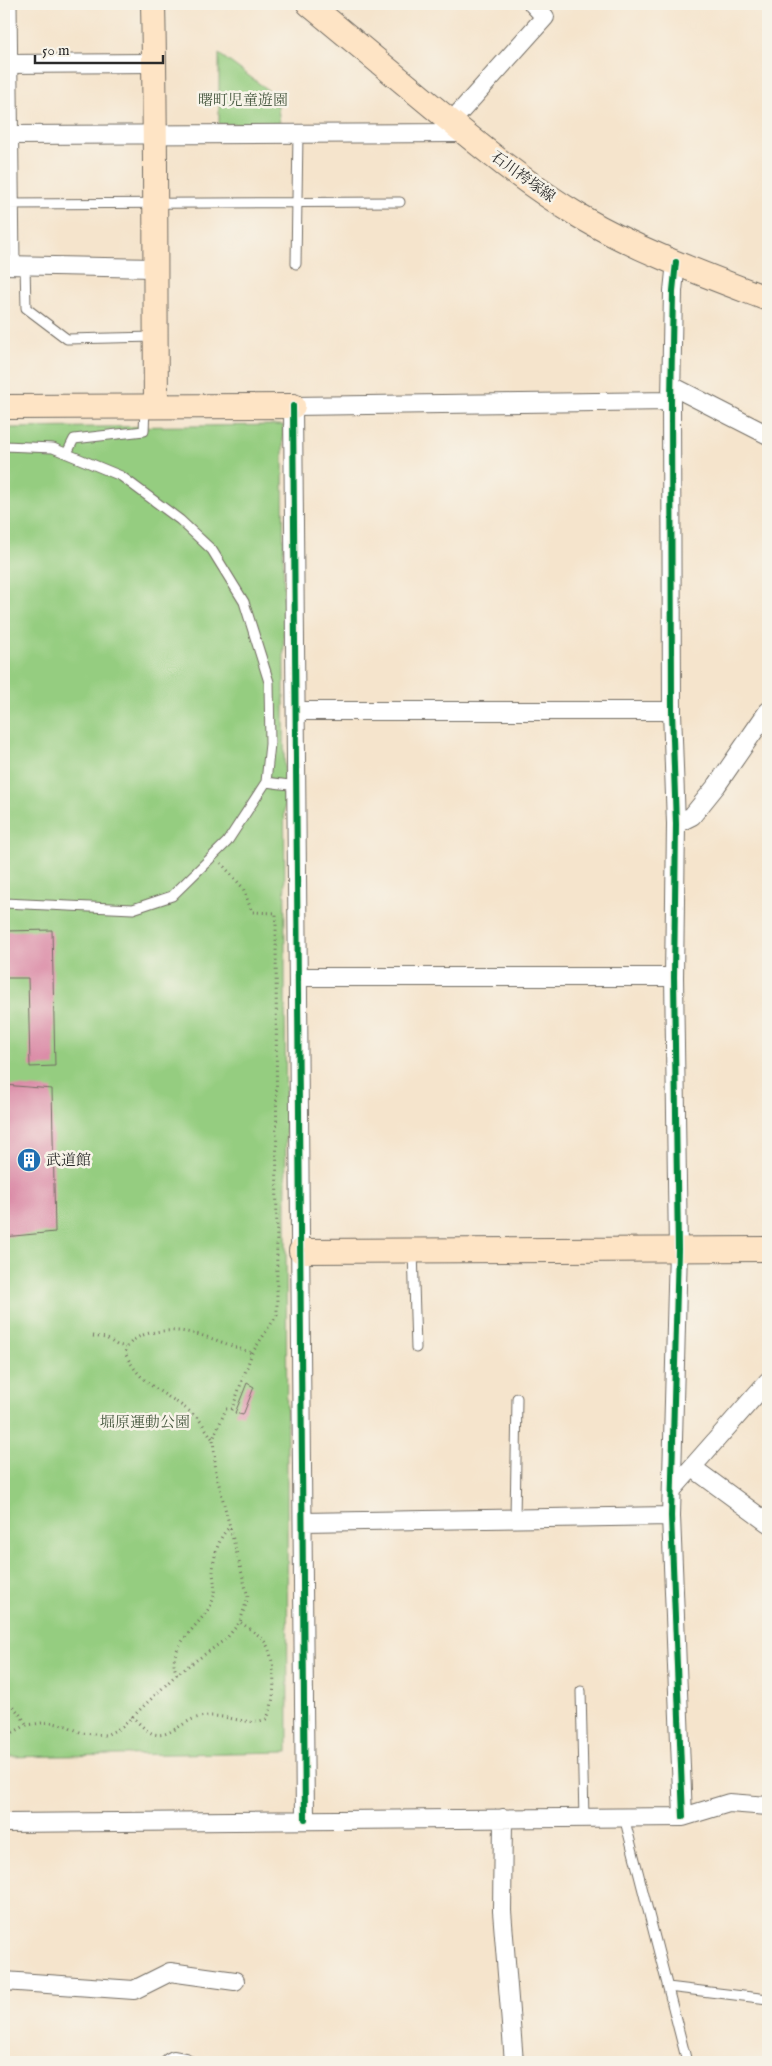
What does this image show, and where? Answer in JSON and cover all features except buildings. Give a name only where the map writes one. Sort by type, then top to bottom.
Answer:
[{"type":"street","points":[[151,406],[155,337],[156,135],[153,4]]},
{"type":"street","name":"石川袴塚線","points":[[309,4],[457,127],[533,186],[581,217],[627,241],[768,299]]},
{"type":"street","points":[[9,135],[298,134],[457,127],[545,17],[532,4]]},
{"type":"street","points":[[8,64],[154,63]]},
{"type":"street","points":[[676,262],[673,290],[672,394],[672,711],[676,824],[674,977],[678,1249],[671,1516],[684,1817]]},
{"type":"street","points":[[15,265],[154,268]]},
{"type":"street","points":[[4,407],[293,406],[672,394],[768,435]]},
{"type":"street","points":[[293,406],[302,1251],[305,1819]]},
{"type":"street","points":[[297,711],[672,711]]},
{"type":"street","points":[[676,824],[692,816],[697,810],[717,785],[768,711]]},
{"type":"street","points":[[299,977],[674,977]]},
{"type":"street","points":[[302,1251],[768,1249]]},
{"type":"street","points":[[672,1490],[768,1381]]},
{"type":"street","points":[[693,1468],[768,1523]]},
{"type":"street","points":[[303,1522],[671,1516]]},
{"type":"street","points":[[4,1823],[684,1817],[729,1803],[768,1806]]},
{"type":"street","points":[[503,1818],[502,1911],[514,2062]]},
{"type":"street","points":[[4,1981],[134,1990],[170,1972],[235,1981]]},
{"type":"street","points":[[170,2062],[174,2060],[185,2062]]},
{"type":"lane","points":[[12,4],[8,64],[9,135],[14,204],[15,265],[26,308],[67,340],[155,337]]},
{"type":"lane","points":[[296,264],[298,134]]},
{"type":"lane","points":[[4,204],[400,202]]},
{"type":"lane","points":[[67,453],[74,439],[144,431],[151,406]]},
{"type":"lane","points":[[4,446],[53,448],[121,476],[180,520],[212,550],[244,602],[269,682],[270,744],[266,782],[227,842],[172,896],[132,909],[4,903]]},
{"type":"lane","points":[[266,782],[298,786]]},
{"type":"lane","points":[[413,1250],[416,1348]]},
{"type":"lane","points":[[515,1518],[517,1398]]},
{"type":"lane","points":[[581,1691],[584,1818]]},
{"type":"lane","points":[[624,1817],[687,2062]]},
{"type":"lane","points":[[668,1987],[768,1999]]},
{"type":"path","points":[[4,1737],[28,1725],[49,1722],[67,1726],[82,1733],[106,1735],[122,1726],[177,1674],[226,1639],[240,1622],[248,1597],[216,1473],[213,1439],[226,1409],[232,1410],[252,1353],[277,1315],[276,913],[252,912],[243,888],[214,855]]},
{"type":"path","points":[[213,1439],[193,1414],[149,1386],[130,1364],[124,1353],[126,1347],[138,1337],[151,1332],[177,1330],[213,1338],[252,1353]]},
{"type":"path","points":[[93,1336],[106,1338],[117,1345],[126,1347]]},
{"type":"path","points":[[177,1674],[173,1666],[174,1655],[212,1604],[214,1564],[224,1531],[230,1527]]},
{"type":"path","points":[[132,1716],[143,1727],[154,1734],[168,1733],[194,1719],[205,1716],[218,1715],[252,1722],[266,1719],[271,1712],[274,1688],[270,1654],[264,1642],[240,1622]]},
{"type":"path","points":[[4,1702],[19,1712],[28,1725]]},
{"type":"green space","name":"曙町児童遊園","points":[[219,54],[268,90],[277,100],[280,124],[219,124]]},
{"type":"green space","name":"堀原運動公園","points":[[283,425],[288,1752],[4,1757],[4,428]]},
{"type":"cycle path","points":[[676,262],[673,291],[671,401],[672,711],[676,824],[674,977],[678,1249],[671,1516],[683,1817]]},
{"type":"cycle path","points":[[293,406],[305,1819]]},
{"type":"place","name":"武道館","points":[[29,1160]]}]
